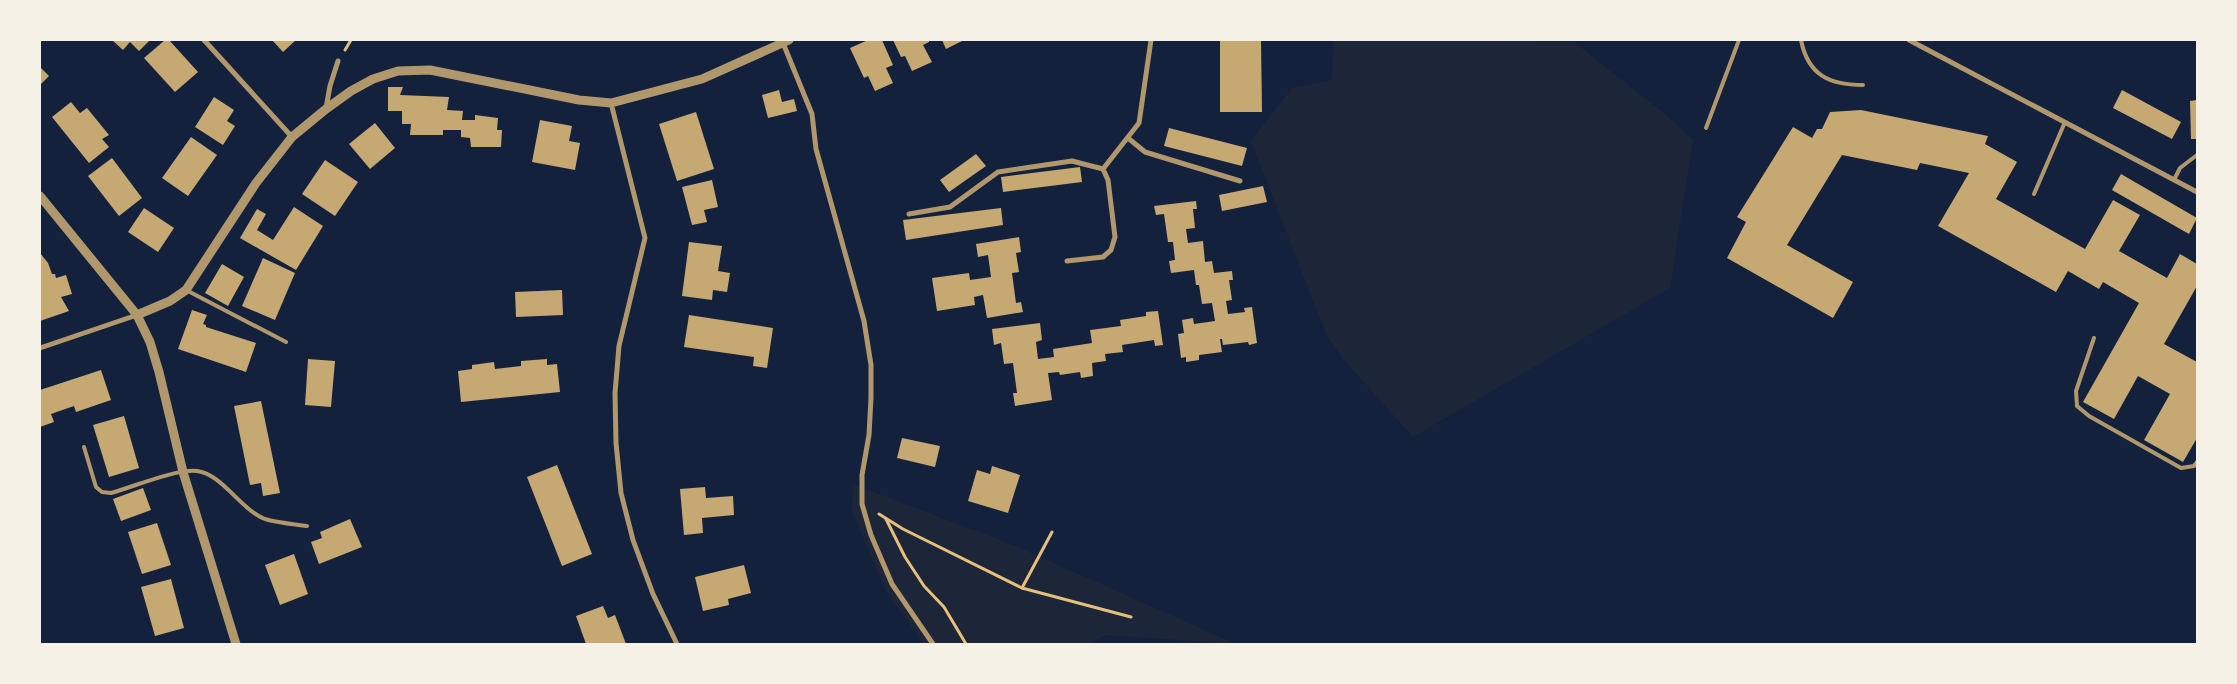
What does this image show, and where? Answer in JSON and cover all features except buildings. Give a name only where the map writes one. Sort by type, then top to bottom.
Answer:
[{"type":"street","points":[[204,40],[292,137]]},
{"type":"street","points":[[1103,169],[1139,123],[1151,40]]},
{"type":"street","points":[[1909,40],[2197,192]]},
{"type":"street","points":[[40,348],[137,315],[170,301],[186,290],[256,183],[292,137],[351,91],[373,80],[398,71],[430,70],[578,100],[611,103],[702,79],[786,42],[812,114],[816,149],[864,321],[871,365],[871,398],[869,435],[862,475],[862,504],[871,535],[892,584],[933,644]]},
{"type":"street","points":[[326,109],[330,86],[338,61]]},
{"type":"street","points":[[611,103],[645,238],[619,346],[614,393],[621,493],[633,540],[653,594],[676,644]]},
{"type":"street","points":[[1128,138],[1144,152],[1240,181]]},
{"type":"street","points":[[908,214],[950,208],[998,172],[1072,160],[1103,169],[1108,180],[1115,237],[1112,250],[1103,257],[1067,261]]},
{"type":"street","points":[[40,196],[137,315],[150,342],[183,472],[236,644]]},
{"type":"lane","points":[[1706,128],[1739,40]]},
{"type":"lane","points":[[1800,40],[1804,54],[1817,73],[1843,85],[1862,85]]},
{"type":"lane","points":[[2034,194],[2065,122]]},
{"type":"lane","points":[[2174,180],[2180,168],[2197,155]]},
{"type":"lane","points":[[186,290],[286,342]]},
{"type":"lane","points":[[2094,338],[2076,391],[2077,406],[2089,416],[2181,468],[2194,466],[2197,462]]},
{"type":"lane","points":[[84,447],[96,487],[102,492],[112,493],[183,472],[198,471],[223,486],[249,509],[265,519],[307,526]]},
{"type":"path","points":[[862,504],[903,529],[1022,588],[1131,617]]},
{"type":"path","points":[[886,518],[905,557],[924,586],[944,607],[966,644]]},
{"type":"path","points":[[1022,588],[1052,532]]},
{"type":"shaded area","points":[[1333,40],[1574,42],[1665,114],[1693,140],[1670,288],[1413,437],[1343,359],[1326,334],[1251,141],[1292,88],[1332,80]]},
{"type":"shaded area","points":[[853,484],[1013,545],[1236,644],[1105,635],[1088,644],[924,644],[887,593],[852,512]]}]
